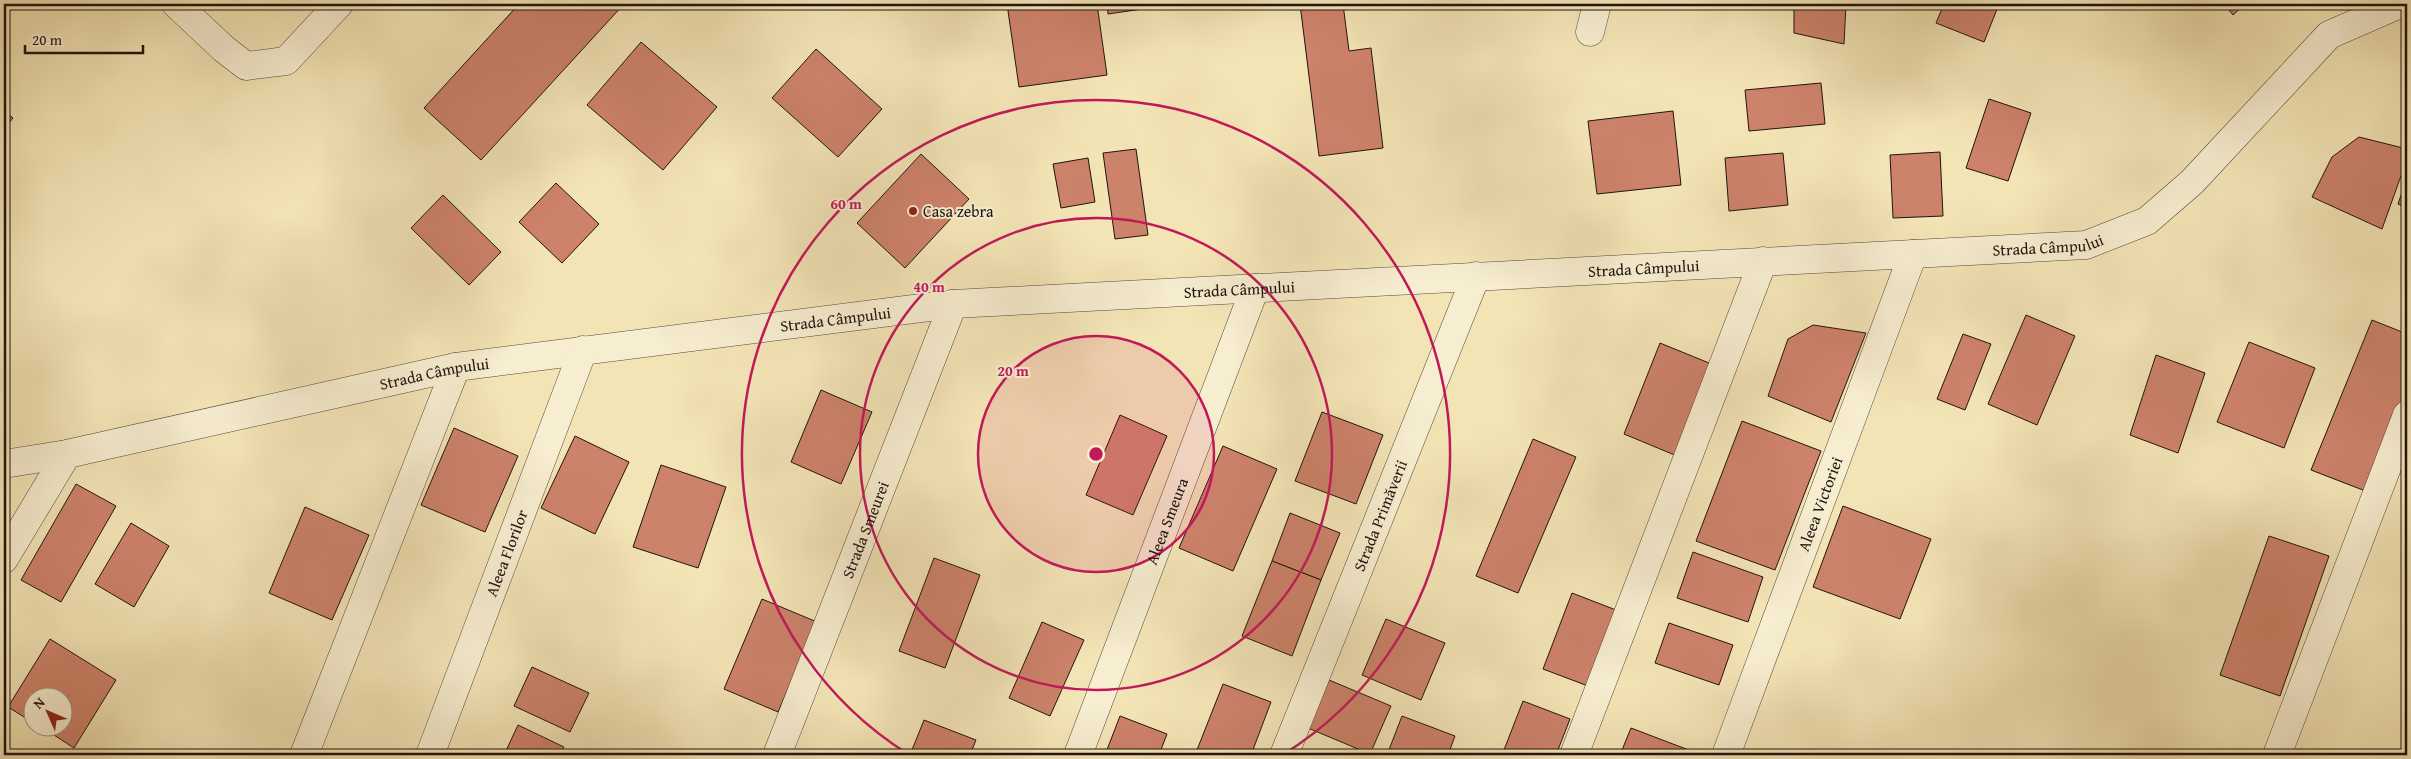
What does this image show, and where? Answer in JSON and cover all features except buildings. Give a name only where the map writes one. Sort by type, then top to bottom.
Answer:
[{"type":"street","points":[[176,4],[224,49],[246,66],[286,61],[333,10]]},
{"type":"street","points":[[1590,32],[1596,4]]},
{"type":"street","name":"Strada Câmpului","points":[[4,464],[67,454],[456,367],[953,304],[2086,245],[2147,221],[2192,182],[2329,35],[2400,4]]},
{"type":"street","name":"Aleea Victoriei","points":[[1726,755],[1913,254]]},
{"type":"street","points":[[1574,755],[1763,261]]},
{"type":"street","name":"Strada Primăverii","points":[[1284,755],[1476,276]]},
{"type":"street","name":"Aleea Smeura","points":[[1078,755],[1255,288]]},
{"type":"street","name":"Strada Smeurei","points":[[777,755],[953,304]]},
{"type":"street","name":"Aleea Florilor","points":[[430,755],[582,350]]},
{"type":"street","points":[[304,755],[456,367]]},
{"type":"street","points":[[2277,755],[2407,415]]},
{"type":"street","points":[[4,559],[67,454]]},
{"type":"place","name":"Casa zebra","points":[[913,211]]}]
